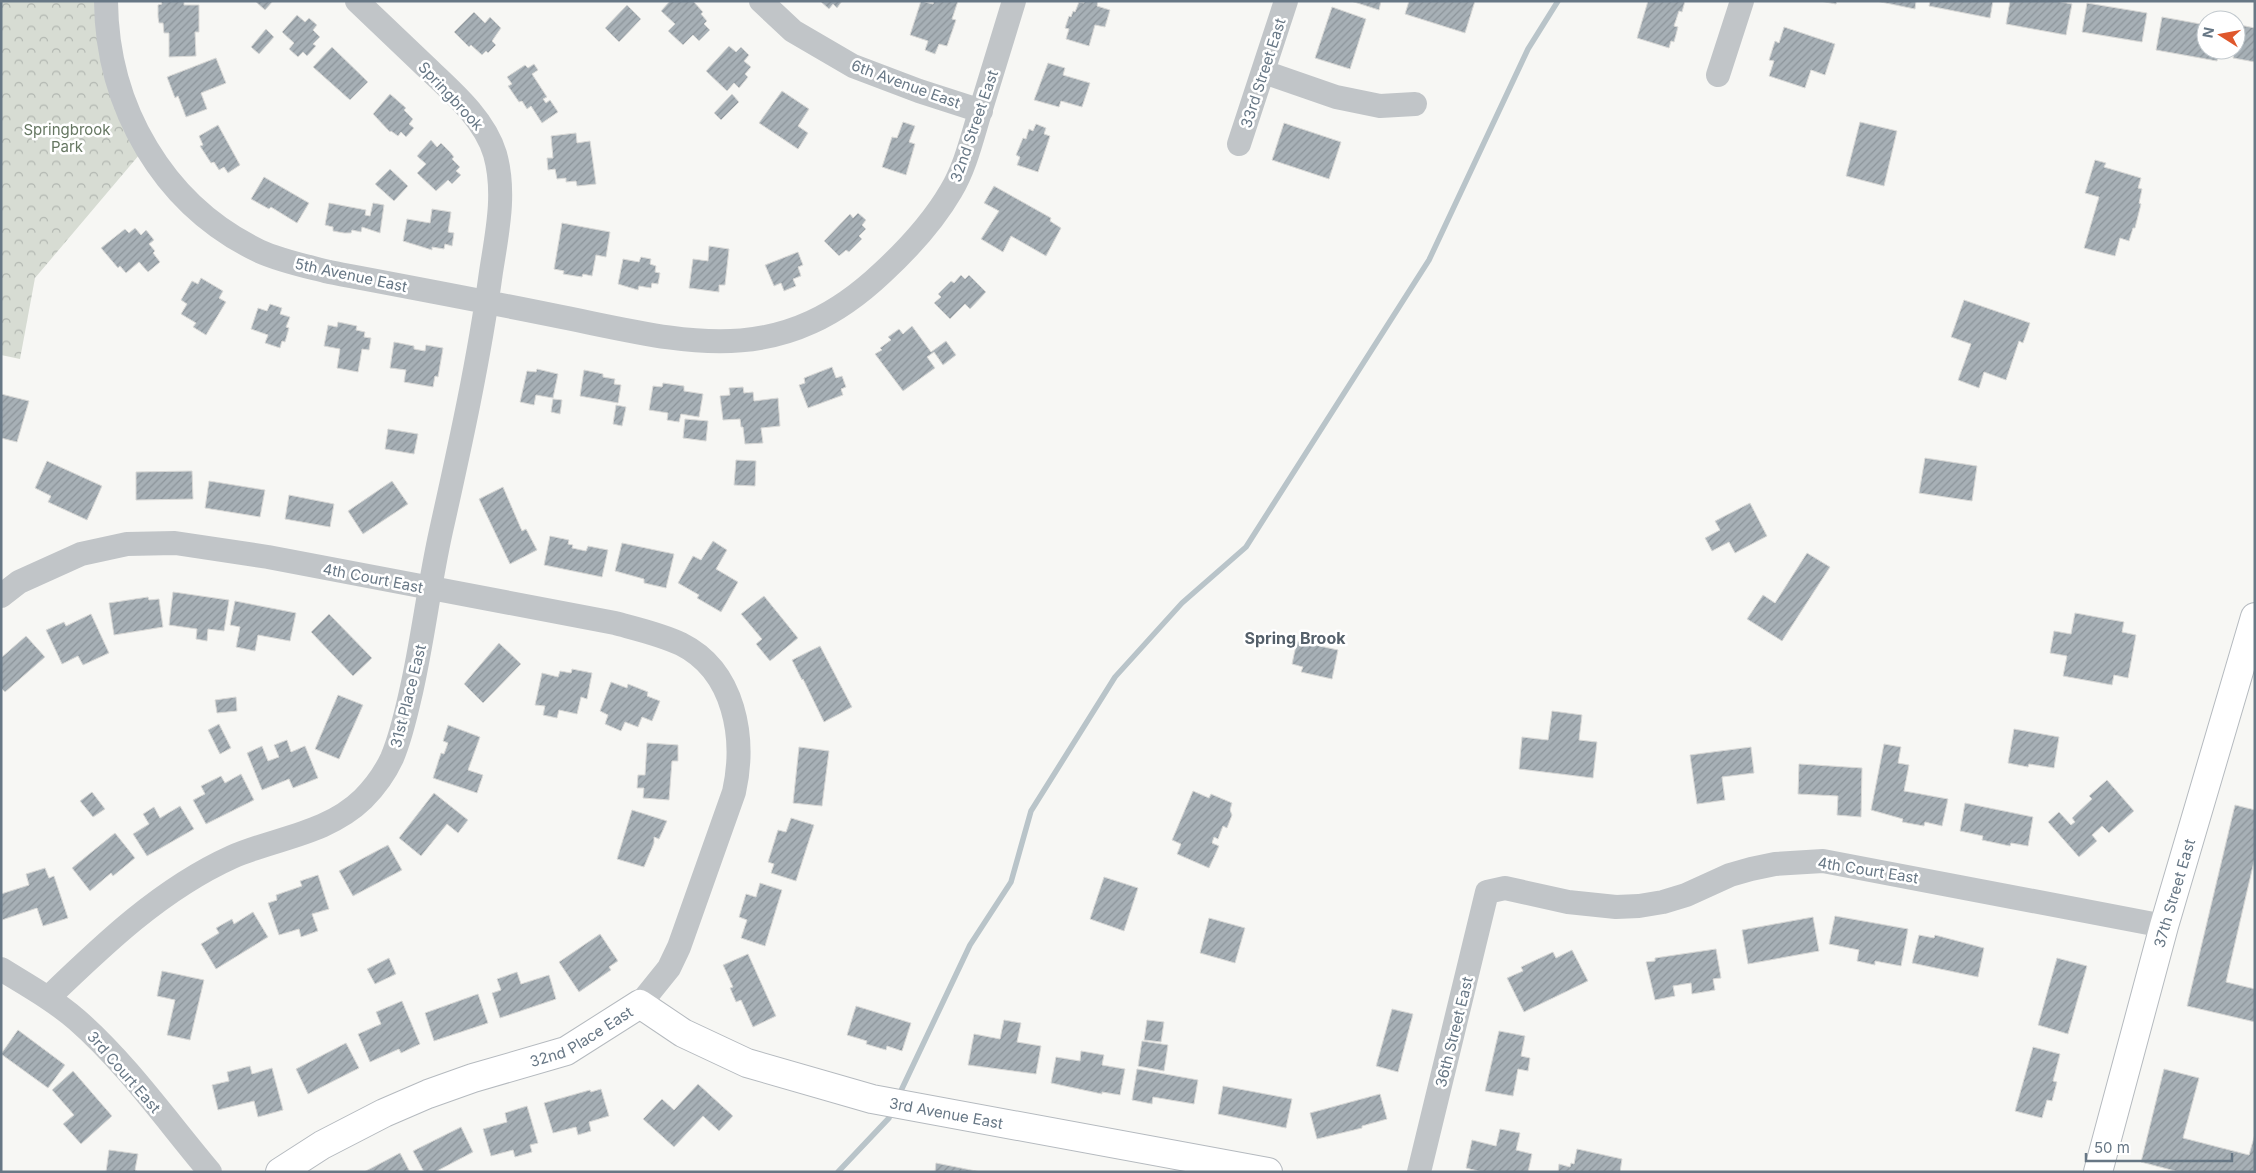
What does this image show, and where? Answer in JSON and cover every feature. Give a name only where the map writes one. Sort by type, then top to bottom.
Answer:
[{"type":"street","name":"5th Avenue East","points":[[106,1],[111,51],[130,119],[153,161],[178,191],[201,214],[240,241],[283,260],[329,272],[677,338]]},
{"type":"street","name":"Springbrook","points":[[358,1],[453,94],[484,129],[494,150],[500,172],[501,195],[487,302]]},
{"type":"street","name":"6th Avenue East","points":[[761,1],[793,31],[853,66],[919,92],[980,111]]},
{"type":"street","name":"32nd Street East","points":[[677,338],[723,342],[770,337],[815,321],[837,310],[891,265],[924,230],[947,197],[970,146],[1014,1]]},
{"type":"street","name":"33rd Street East","points":[[1239,144],[1286,1]]},
{"type":"street","points":[[1718,75],[1742,1]]},
{"type":"street","points":[[1264,72],[1336,97],[1380,106],[1415,104]]},
{"type":"street","name":"31st Place East","points":[[48,998],[97,950],[134,920],[191,880],[232,857],[321,826],[342,815],[362,800],[378,782],[391,761],[399,739],[416,670],[441,532],[466,418],[487,302]]},
{"type":"street","name":"4th Court East","points":[[10,589],[81,554],[127,544],[175,543],[268,557],[615,624],[660,635],[682,645],[702,658],[718,676]]},
{"type":"street","name":"37th Street East","points":[[2098,1172],[2164,926],[2255,617]]},
{"type":"street","name":"32nd Place East","points":[[280,1172],[331,1140],[384,1113],[428,1094],[473,1078],[566,1051],[640,1004],[669,968],[679,947],[736,784],[740,745],[736,721],[729,698],[718,676]]},
{"type":"street","name":"4th Court East","points":[[1487,892],[1505,888],[1583,905],[1638,906],[1686,895],[1751,868],[1822,860],[2164,926]]},
{"type":"street","name":"36th Street East","points":[[1419,1172],[1487,892]]},
{"type":"street","name":"3rd Court East","points":[[1,970],[48,998],[110,1051],[210,1172]]},
{"type":"street","name":"3rd Avenue East","points":[[640,1004],[682,1033],[747,1063],[872,1099],[1268,1172]]},
{"type":"green space","name":"Springbrook Park","points":[[1,1],[106,1],[145,148],[35,278],[20,359],[1,355]]},
{"type":"building","points":[[161,1],[184,1],[184,5],[199,5],[199,32],[195,32],[196,56],[169,57],[169,33],[164,33],[163,23],[159,23],[158,17],[158,5],[162,4]]},
{"type":"building","points":[[255,1],[273,1],[265,10]]},
{"type":"building","points":[[670,1],[693,1],[703,12],[701,14],[707,21],[704,24],[710,30],[699,41],[693,35],[683,45],[668,31],[675,24],[661,11]]},
{"type":"building","points":[[820,1],[842,1],[837,8],[833,4],[829,9]]},
{"type":"building","points":[[921,1],[933,4],[934,1],[958,1],[952,19],[956,20],[947,46],[939,44],[935,54],[925,50],[928,41],[910,35]]},
{"type":"building","points":[[1084,1],[1098,1],[1097,6],[1110,10],[1105,27],[1095,25],[1089,46],[1066,39],[1069,29],[1065,28],[1069,16],[1071,17],[1073,11],[1075,12],[1079,2],[1084,3]]},
{"type":"building","points":[[1351,1],[1381,1],[1379,10]]},
{"type":"building","points":[[1409,1],[1475,1],[1465,33],[1405,14]]},
{"type":"building","points":[[1648,1],[1685,1],[1682,12],[1679,11],[1674,26],[1678,27],[1674,42],[1671,41],[1669,48],[1637,38]]},
{"type":"building","points":[[1820,1],[1837,1],[1836,4]]},
{"type":"building","points":[[1876,1],[1916,1],[1915,9]]},
{"type":"building","points":[[1930,1],[1993,1],[1990,18],[1929,6]]},
{"type":"building","points":[[2010,1],[2056,1],[2072,4],[2066,35],[2006,24]]},
{"type":"building","points":[[2087,3],[2147,13],[2142,42],[2082,32]]},
{"type":"building","points":[[627,5],[641,19],[619,42],[605,28]]},
{"type":"building","points":[[1332,7],[1366,19],[1350,69],[1315,58]]},
{"type":"building","points":[[474,12],[485,23],[490,17],[501,28],[492,41],[496,45],[488,53],[486,51],[482,55],[471,45],[469,47],[454,32]]},
{"type":"building","points":[[297,15],[305,22],[309,18],[317,25],[313,30],[320,37],[313,44],[316,46],[307,56],[303,52],[298,57],[289,49],[294,43],[282,32]]},
{"type":"building","points":[[2162,17],[2196,23],[2196,57],[2156,50]]},
{"type":"building","points":[[2246,26],[2255,28],[2255,62],[2244,60],[2246,60]]},
{"type":"building","points":[[1784,27],[1835,44],[1825,75],[1811,70],[1805,88],[1769,76],[1774,61],[1769,60],[1775,41],[1779,43]]},
{"type":"building","points":[[266,29],[274,37],[259,54],[251,47]]},
{"type":"building","points":[[729,46],[736,52],[741,47],[749,55],[744,61],[751,67],[745,74],[748,77],[739,88],[734,83],[727,91],[706,71]]},
{"type":"building","points":[[332,47],[368,82],[350,100],[313,67]]},
{"type":"building","points":[[216,58],[226,83],[201,93],[207,109],[186,117],[178,96],[175,98],[167,77]]},
{"type":"building","points":[[1048,63],[1065,68],[1063,75],[1090,83],[1082,107],[1061,101],[1059,107],[1034,100]]},
{"type":"building","points":[[534,64],[538,70],[532,74],[547,97],[543,99],[546,103],[550,100],[558,112],[542,123],[531,106],[527,109],[522,101],[519,102],[508,86],[512,84],[507,77],[525,65],[528,68]]},
{"type":"building","points":[[782,91],[809,109],[798,126],[808,133],[798,149],[759,123]]},
{"type":"building","points":[[390,94],[406,108],[404,110],[413,119],[409,124],[414,128],[406,137],[401,132],[398,136],[390,132],[373,114]]},
{"type":"building","points":[[732,94],[739,102],[721,120],[714,113]]},
{"type":"building","points":[[903,122],[915,126],[909,142],[915,144],[906,175],[882,167],[892,137],[897,138]]},
{"type":"building","points":[[1860,122],[1897,131],[1884,186],[1846,176]]},
{"type":"building","points":[[1284,123],[1341,142],[1329,179],[1272,160]]},
{"type":"building","points":[[1036,124],[1046,128],[1044,134],[1050,136],[1038,172],[1017,165],[1020,157],[1016,155],[1023,138],[1026,139],[1029,129],[1033,131]]},
{"type":"building","points":[[218,125],[240,165],[228,173],[224,167],[219,170],[214,162],[211,163],[200,146],[203,145],[199,136]]},
{"type":"building","points":[[576,133],[577,143],[590,141],[596,184],[577,186],[576,181],[566,182],[566,178],[557,179],[555,169],[548,170],[547,158],[553,158],[551,136]]},
{"type":"building","points":[[431,140],[437,147],[441,143],[450,152],[454,157],[452,159],[460,167],[456,171],[461,175],[452,184],[448,180],[436,191],[417,173],[426,164],[417,156]]},
{"type":"building","points":[[2095,160],[2106,163],[2104,167],[2141,178],[2138,188],[2142,189],[2139,203],[2141,204],[2135,228],[2133,228],[2129,241],[2120,238],[2115,256],[2084,248],[2099,197],[2085,193]]},
{"type":"building","points":[[390,169],[408,186],[394,201],[375,184]]},
{"type":"building","points":[[264,177],[309,203],[297,223],[271,207],[269,209],[251,199]]},
{"type":"building","points":[[994,186],[1051,218],[1050,221],[1061,228],[1046,256],[1011,236],[1003,252],[981,239],[999,211],[984,203]]},
{"type":"building","points":[[329,203],[366,210],[365,215],[370,216],[373,203],[384,205],[380,233],[362,227],[361,232],[352,230],[351,233],[333,231],[333,227],[325,225]]},
{"type":"building","points":[[432,209],[451,212],[448,232],[454,233],[452,246],[445,244],[444,249],[432,247],[432,250],[403,241],[407,219],[430,223]]},
{"type":"building","points":[[858,213],[866,220],[862,225],[866,229],[859,236],[862,239],[849,252],[846,250],[839,256],[824,241],[850,214],[853,218]]},
{"type":"building","points":[[562,223],[610,232],[606,257],[596,255],[592,276],[583,274],[582,277],[563,274],[564,271],[554,269]]},
{"type":"building","points":[[135,228],[141,235],[146,230],[154,240],[149,244],[160,262],[148,272],[139,262],[126,273],[120,266],[118,268],[101,248],[125,229],[129,233]]},
{"type":"building","points":[[709,246],[729,249],[725,285],[719,285],[719,292],[689,288],[693,259],[708,261]]},
{"type":"building","points":[[798,252],[803,265],[798,267],[801,276],[793,279],[796,286],[784,291],[781,283],[774,286],[765,265]]},
{"type":"building","points":[[641,257],[651,259],[650,264],[656,266],[655,272],[660,273],[658,284],[652,283],[651,288],[639,286],[638,290],[618,284],[623,259],[639,262]]},
{"type":"building","points":[[961,275],[965,279],[969,275],[986,292],[970,309],[965,304],[950,319],[934,303],[941,297],[938,294],[951,281],[954,283]]},
{"type":"building","points":[[201,278],[223,291],[219,298],[226,302],[206,335],[193,327],[196,323],[181,314],[187,304],[181,300],[192,281],[198,284]]},
{"type":"building","points":[[1964,300],[2030,323],[2023,343],[2019,341],[2006,380],[1984,372],[1979,388],[1958,380],[1971,344],[1951,337]]},
{"type":"building","points":[[270,304],[282,308],[280,314],[290,317],[286,327],[289,328],[285,342],[282,341],[280,348],[265,343],[268,335],[251,329],[258,308],[267,311]]},
{"type":"building","points":[[338,322],[357,326],[356,330],[365,332],[364,337],[371,338],[369,350],[362,349],[358,372],[337,368],[340,349],[324,346],[328,325],[337,327]]},
{"type":"building","points":[[912,326],[931,352],[946,341],[956,355],[943,365],[934,352],[927,357],[935,368],[903,391],[875,354],[882,350],[880,348],[891,340],[888,337],[899,329],[903,334]]},
{"type":"building","points":[[394,342],[414,346],[414,349],[425,351],[426,345],[443,348],[438,377],[435,376],[433,387],[404,382],[406,370],[390,368]]},
{"type":"building","points":[[832,367],[836,378],[842,376],[846,387],[841,389],[843,395],[808,408],[799,385],[805,383],[804,378]]},
{"type":"building","points":[[537,369],[558,374],[553,398],[536,395],[534,405],[520,402],[527,371],[536,372]]},
{"type":"building","points":[[584,370],[615,379],[614,384],[621,385],[618,403],[580,396]]},
{"type":"building","points":[[663,383],[684,386],[684,391],[703,394],[699,417],[681,414],[679,422],[667,420],[668,413],[649,410],[653,386],[662,387]]},
{"type":"building","points":[[743,387],[744,393],[753,392],[754,401],[778,398],[780,426],[761,428],[763,443],[745,444],[740,419],[723,420],[720,396],[730,395],[729,388]]},
{"type":"building","points":[[1,394],[29,401],[17,442],[1,438]]},
{"type":"building","points":[[553,399],[562,400],[560,414],[551,412]]},
{"type":"building","points":[[616,405],[626,407],[622,426],[613,424]]},
{"type":"building","points":[[685,419],[708,421],[706,441],[683,438]]},
{"type":"building","points":[[388,429],[418,434],[414,454],[385,449]]},
{"type":"building","points":[[1925,458],[1977,466],[1972,501],[1919,493]]},
{"type":"building","points":[[736,460],[756,461],[755,486],[734,485]]},
{"type":"building","points":[[47,461],[102,486],[87,520],[48,502],[51,496],[35,488]]},
{"type":"building","points":[[192,471],[193,499],[136,500],[136,472]]},
{"type":"building","points":[[209,481],[265,490],[260,517],[205,508]]},
{"type":"building","points":[[392,481],[408,504],[363,534],[348,511]]},
{"type":"building","points":[[503,487],[522,531],[526,529],[537,550],[510,564],[479,499]]},
{"type":"building","points":[[289,495],[334,504],[330,527],[285,519]]},
{"type":"building","points":[[1750,503],[1767,536],[1735,553],[1729,542],[1712,551],[1705,538],[1720,530],[1715,521]]},
{"type":"building","points":[[550,536],[569,540],[568,544],[573,545],[572,548],[586,551],[588,546],[608,550],[602,577],[544,565]]},
{"type":"building","points":[[713,541],[727,550],[716,569],[738,582],[721,612],[697,598],[699,595],[678,583],[693,556],[701,560]]},
{"type":"building","points":[[622,543],[674,554],[666,588],[644,583],[644,579],[615,571]]},
{"type":"building","points":[[1807,553],[1830,567],[1782,641],[1747,619],[1763,595],[1775,603]]},
{"type":"building","points":[[173,592],[229,600],[224,631],[208,629],[207,641],[196,639],[197,629],[169,625]]},
{"type":"building","points":[[764,596],[798,638],[770,661],[756,644],[762,639],[741,614]]},
{"type":"building","points":[[148,597],[149,600],[159,599],[163,627],[114,635],[109,603]]},
{"type":"building","points":[[235,601],[296,613],[290,641],[258,635],[255,651],[236,647],[240,627],[230,625]]},
{"type":"building","points":[[2075,613],[2124,622],[2122,632],[2136,635],[2128,678],[2114,675],[2112,685],[2063,676],[2067,656],[2050,653],[2054,631],[2071,634]]},
{"type":"building","points":[[91,614],[109,653],[83,665],[78,656],[62,664],[46,630],[64,622],[66,626]]},
{"type":"building","points":[[329,614],[372,658],[353,676],[311,632]]},
{"type":"building","points":[[26,636],[45,657],[5,692],[1,688],[1,658]]},
{"type":"building","points":[[1297,641],[1338,650],[1332,679],[1301,672],[1303,667],[1292,664]]},
{"type":"building","points":[[499,643],[521,664],[483,703],[464,684]]},
{"type":"building","points":[[820,646],[852,707],[824,722],[792,660]]},
{"type":"building","points":[[572,669],[592,673],[587,699],[581,697],[577,714],[559,710],[557,718],[543,715],[545,706],[535,705],[542,673],[558,677],[560,671],[571,673]]},
{"type":"building","points":[[611,682],[627,688],[628,684],[648,692],[647,696],[660,701],[652,721],[642,717],[638,727],[625,722],[621,731],[605,724],[608,715],[600,711]]},
{"type":"building","points":[[338,695],[363,705],[339,759],[315,749]]},
{"type":"building","points":[[236,697],[237,711],[217,713],[215,700]]},
{"type":"building","points":[[1552,711],[1582,715],[1579,740],[1597,742],[1593,778],[1519,769],[1522,737],[1548,740]]},
{"type":"building","points":[[219,724],[231,748],[220,754],[208,730]]},
{"type":"building","points":[[448,725],[480,737],[468,770],[483,775],[477,793],[433,778],[441,753],[444,754],[448,743],[443,741]]},
{"type":"building","points":[[2014,729],[2059,737],[2054,768],[2029,764],[2028,767],[2008,763]]},
{"type":"building","points":[[287,740],[291,752],[305,746],[318,778],[293,788],[289,779],[262,790],[247,753],[262,746],[268,761],[279,757],[274,745]]},
{"type":"building","points":[[647,743],[678,745],[678,761],[672,761],[669,800],[643,798],[644,788],[637,788],[638,775],[645,775]]},
{"type":"building","points":[[1884,744],[1901,747],[1898,763],[1909,765],[1904,791],[1948,799],[1942,826],[1925,822],[1924,826],[1902,822],[1903,819],[1871,810]]},
{"type":"building","points":[[799,747],[829,751],[822,806],[793,803]]},
{"type":"building","points":[[1751,747],[1754,773],[1722,777],[1725,800],[1697,804],[1690,755]]},
{"type":"building","points":[[1799,764],[1862,768],[1861,817],[1837,815],[1838,796],[1798,794]]},
{"type":"building","points":[[241,774],[254,800],[206,824],[193,800],[205,794],[201,786],[221,776],[225,783]]},
{"type":"building","points":[[2107,780],[2134,811],[2109,833],[2102,826],[2092,835],[2097,841],[2079,857],[2048,822],[2059,812],[2071,825],[2075,822],[2072,818],[2092,799],[2089,796]]},
{"type":"building","points":[[1193,791],[1209,798],[1211,794],[1232,803],[1230,810],[1232,815],[1227,828],[1223,826],[1218,839],[1214,837],[1212,843],[1219,846],[1209,868],[1177,854],[1181,844],[1172,840]]},
{"type":"building","points":[[92,792],[105,809],[93,817],[80,801]]},
{"type":"building","points":[[434,793],[468,820],[458,833],[447,824],[421,856],[399,838]]},
{"type":"building","points":[[1965,803],[2033,817],[2028,846],[2011,843],[2010,846],[1982,840],[1983,836],[1960,831]]},
{"type":"building","points":[[2235,805],[2255,810],[2255,857],[2226,982],[2255,989],[2255,1022],[2187,1006]]},
{"type":"building","points":[[180,806],[194,829],[147,856],[133,834],[149,824],[143,814],[154,807],[160,818]]},
{"type":"building","points":[[632,810],[667,821],[659,839],[654,837],[654,843],[644,867],[617,859]]},
{"type":"building","points":[[791,818],[814,825],[796,881],[771,873],[774,864],[768,862],[778,830],[786,832]]},
{"type":"building","points":[[115,833],[135,858],[113,876],[111,873],[90,891],[72,868]]},
{"type":"building","points":[[388,845],[402,870],[353,896],[339,871]]},
{"type":"building","points":[[45,868],[49,878],[54,876],[68,918],[43,926],[37,908],[2,920],[1,894],[29,885],[26,874]]},
{"type":"building","points":[[318,875],[329,909],[312,914],[318,931],[301,937],[299,929],[279,935],[268,903],[277,900],[276,895],[302,886],[300,881]]},
{"type":"building","points":[[1104,877],[1138,888],[1124,931],[1090,919]]},
{"type":"building","points":[[760,883],[782,890],[765,946],[741,938],[747,920],[739,917],[746,894],[756,897]]},
{"type":"building","points":[[253,912],[268,937],[216,969],[201,944],[219,933],[216,928],[232,919],[234,924]]},
{"type":"building","points":[[1835,916],[1908,929],[1901,966],[1875,961],[1875,965],[1857,961],[1859,950],[1829,944]]},
{"type":"building","points":[[1813,917],[1819,951],[1748,964],[1742,930]]},
{"type":"building","points":[[1209,918],[1245,928],[1235,963],[1200,953]]},
{"type":"building","points":[[600,934],[618,961],[609,967],[611,970],[579,992],[559,962]]},
{"type":"building","points":[[1919,935],[1934,938],[1935,935],[1984,948],[1978,977],[1912,963]]},
{"type":"building","points":[[1716,949],[1721,978],[1713,979],[1715,990],[1692,994],[1691,983],[1673,986],[1675,996],[1655,1000],[1646,962],[1655,961],[1655,958]]},
{"type":"building","points":[[1572,950],[1588,981],[1524,1012],[1507,978],[1523,971],[1521,967],[1553,952],[1556,958]]},
{"type":"building","points":[[748,954],[776,1016],[753,1027],[741,1000],[736,1002],[730,988],[733,987],[723,965]]},
{"type":"building","points":[[389,958],[396,974],[375,984],[367,969]]},
{"type":"building","points":[[2057,958],[2087,966],[2068,1034],[2038,1025]]},
{"type":"building","points":[[162,971],[204,980],[190,1040],[167,1035],[175,1000],[157,996]]},
{"type":"building","points":[[517,972],[521,984],[549,975],[556,999],[500,1018],[492,993],[501,990],[497,979]]},
{"type":"building","points":[[478,994],[488,1023],[434,1041],[425,1013]]},
{"type":"building","points":[[402,1001],[420,1044],[401,1053],[399,1049],[370,1062],[358,1034],[381,1024],[376,1012]]},
{"type":"building","points":[[856,1006],[911,1023],[902,1051],[887,1046],[886,1050],[866,1044],[867,1041],[847,1035]]},
{"type":"building","points":[[1392,1009],[1413,1014],[1398,1072],[1376,1066]]},
{"type":"building","points":[[1004,1020],[1021,1023],[1017,1042],[1041,1046],[1036,1074],[968,1065],[974,1034],[1000,1039]]},
{"type":"building","points":[[1147,1020],[1164,1022],[1161,1042],[1144,1040]]},
{"type":"building","points":[[18,1030],[65,1065],[48,1088],[1,1054]]},
{"type":"building","points":[[1499,1031],[1525,1036],[1521,1056],[1530,1058],[1528,1071],[1518,1069],[1513,1096],[1485,1091]]},
{"type":"building","points":[[1142,1041],[1168,1045],[1164,1071],[1138,1066]]},
{"type":"building","points":[[346,1043],[359,1068],[308,1094],[296,1069]]},
{"type":"building","points":[[2033,1047],[2060,1054],[2053,1081],[2057,1082],[2052,1101],[2047,1100],[2042,1118],[2015,1111]]},
{"type":"building","points":[[1081,1051],[1104,1055],[1102,1065],[1125,1069],[1120,1095],[1102,1092],[1102,1094],[1051,1083],[1056,1057],[1080,1061]]},
{"type":"building","points":[[250,1066],[252,1074],[272,1068],[283,1110],[258,1117],[254,1101],[218,1110],[212,1085],[229,1081],[227,1072]]},
{"type":"building","points":[[1137,1069],[1198,1080],[1194,1104],[1153,1097],[1152,1104],[1132,1100]]},
{"type":"building","points":[[2164,1069],[2199,1078],[2183,1138],[2249,1155],[2255,1134],[2255,1172],[2179,1172],[2141,1162]]},
{"type":"building","points":[[73,1071],[112,1116],[81,1144],[63,1124],[74,1115],[52,1090]]},
{"type":"building","points":[[698,1084],[733,1116],[719,1131],[703,1116],[674,1147],[643,1119],[662,1099],[674,1110]]},
{"type":"building","points":[[1223,1086],[1292,1099],[1286,1128],[1218,1114]]},
{"type":"building","points":[[601,1089],[609,1116],[589,1122],[591,1131],[578,1135],[576,1127],[553,1133],[544,1103],[590,1090],[591,1092]]},
{"type":"building","points":[[1380,1094],[1387,1119],[1362,1126],[1362,1128],[1317,1139],[1310,1113]]},
{"type":"building","points":[[527,1106],[538,1143],[530,1145],[532,1152],[515,1157],[513,1150],[491,1156],[483,1129],[507,1122],[505,1113]]},
{"type":"building","points":[[461,1127],[473,1152],[435,1172],[424,1172],[413,1151]]},
{"type":"building","points":[[1500,1129],[1520,1133],[1516,1150],[1532,1154],[1528,1172],[1482,1172],[1466,1168],[1472,1140],[1496,1146]]},
{"type":"building","points":[[1577,1149],[1622,1159],[1620,1172],[1558,1172],[1559,1164],[1570,1167],[1571,1163],[1574,1164]]},
{"type":"building","points":[[109,1150],[138,1154],[135,1170],[138,1172],[106,1172]]},
{"type":"building","points":[[400,1153],[410,1172],[364,1172]]},
{"type":"building","points":[[936,1163],[981,1172],[935,1172]]},
{"type":"waterway","points":[[898,1097],[970,945],[1011,882],[1031,811],[1115,677],[1182,603],[1246,547],[1429,260],[1528,49],[1558,1]]},
{"type":"waterway","points":[[838,1172],[889,1118],[892,1110]]},
{"type":"district","name":"Spring Brook","points":[[1295,638]]}]
